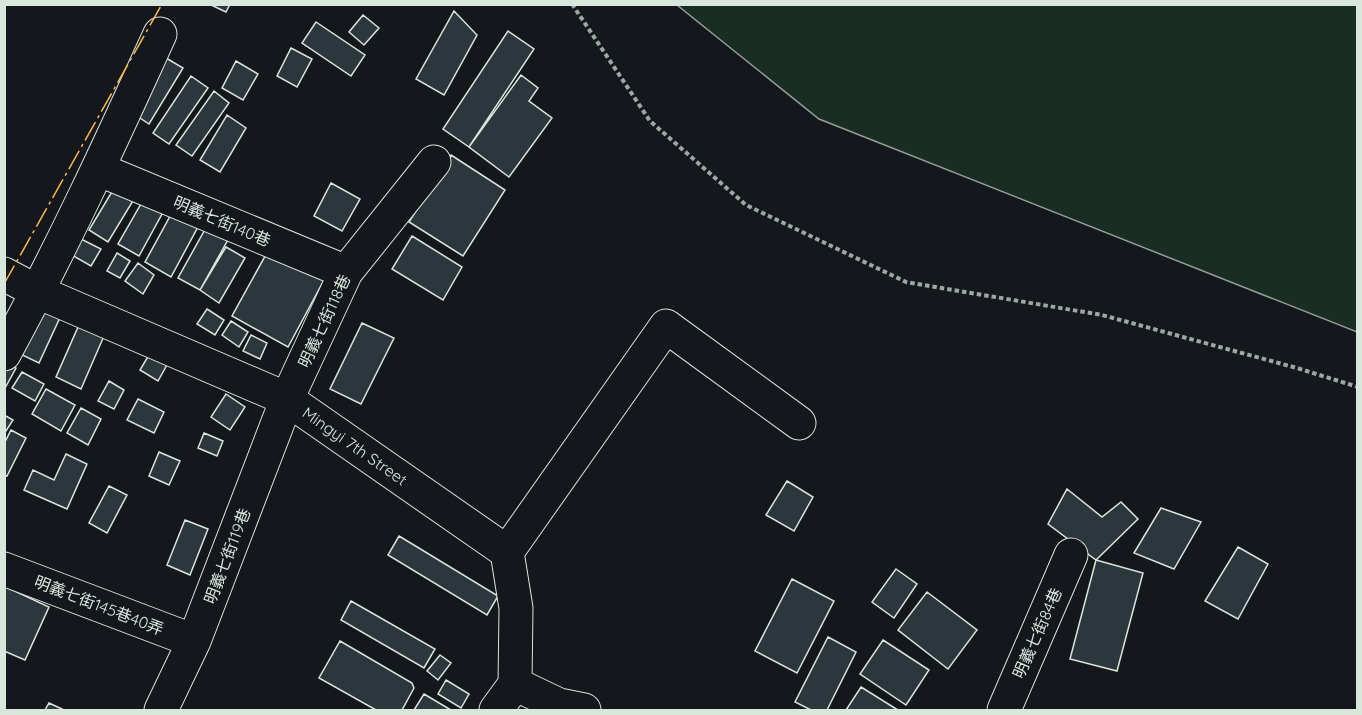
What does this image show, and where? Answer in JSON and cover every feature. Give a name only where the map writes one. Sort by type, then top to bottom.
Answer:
[{"type":"street","points":[[4,354],[38,292],[98,169],[160,34]]},
{"type":"street","name":"明義七街118巷","points":[[287,399],[346,272],[434,162]]},
{"type":"street","name":"明義七街140巷","points":[[98,169],[346,272]]},
{"type":"street","name":"Mingyi 7th Street","points":[[4,274],[38,292],[287,399],[507,552]]},
{"type":"street","points":[[496,711],[514,684],[516,608],[507,552],[666,326],[799,423]]},
{"type":"street","name":"明義七街119巷","points":[[161,711],[194,640],[287,399]]},
{"type":"street","name":"明義七街84巷","points":[[1004,711],[1071,555]]},
{"type":"street","name":"明義七街145巷40弄","points":[[4,569],[194,640]]},
{"type":"street","points":[[514,684],[559,705],[584,711]]},
{"type":"path","points":[[572,4],[650,121],[746,205],[906,282],[1102,315],[1358,387]]},
{"type":"green space","points":[[677,5],[1357,5],[1357,332],[819,119]]},
{"type":"building","points":[[209,4],[230,4],[226,12]]},
{"type":"building","points":[[454,11],[477,35],[444,95],[416,79]]},
{"type":"building","points":[[363,15],[379,28],[364,45],[349,32]]},
{"type":"building","points":[[316,22],[365,55],[351,76],[302,43]]},
{"type":"building","points":[[508,31],[534,49],[469,147],[443,129]]},
{"type":"building","points":[[291,48],[312,59],[297,87],[277,76]]},
{"type":"building","points":[[161,55],[183,68],[149,124],[128,110]]},
{"type":"building","points":[[236,61],[258,74],[243,100],[222,88]]},
{"type":"building","points":[[521,75],[538,88],[529,101],[552,118],[509,177],[469,147]]},
{"type":"building","points":[[191,76],[208,88],[169,144],[153,133]]},
{"type":"building","points":[[214,91],[229,103],[192,156],[176,145]]},
{"type":"building","points":[[227,115],[246,128],[220,172],[200,160]]},
{"type":"building","points":[[451,155],[505,190],[463,256],[409,222]]},
{"type":"building","points":[[125,170],[145,181],[108,242],[89,230]]},
{"type":"building","points":[[153,183],[173,194],[139,256],[118,244]]},
{"type":"building","points":[[331,183],[360,199],[342,231],[314,216]]},
{"type":"building","points":[[180,198],[206,212],[171,277],[145,262]]},
{"type":"building","points":[[213,215],[234,229],[200,290],[178,278]]},
{"type":"building","points":[[412,236],[462,267],[443,300],[392,269]]},
{"type":"building","points":[[79,238],[101,249],[91,266],[70,254]]},
{"type":"building","points":[[226,247],[245,258],[219,303],[200,290]]},
{"type":"building","points":[[269,249],[324,280],[288,347],[232,316]]},
{"type":"building","points":[[117,253],[130,261],[120,278],[107,271]]},
{"type":"building","points":[[138,263],[154,275],[143,294],[125,281]]},
{"type":"building","points":[[41,301],[63,311],[39,363],[18,353]]},
{"type":"building","points":[[207,309],[224,320],[215,335],[197,324]]},
{"type":"building","points":[[82,318],[107,329],[81,389],[56,377]]},
{"type":"building","points":[[231,321],[248,332],[239,347],[222,335]]},
{"type":"building","points":[[362,323],[394,338],[361,404],[330,389]]},
{"type":"building","points":[[251,335],[267,343],[260,359],[243,351]]},
{"type":"building","points":[[150,353],[168,363],[158,381],[140,370]]},
{"type":"building","points":[[4,364],[16,368],[4,390]]},
{"type":"building","points":[[22,372],[44,384],[35,401],[12,388]]},
{"type":"building","points":[[109,381],[124,390],[114,409],[98,401]]},
{"type":"building","points":[[46,389],[75,405],[61,431],[32,414]]},
{"type":"building","points":[[226,394],[245,407],[230,430],[211,417]]},
{"type":"building","points":[[138,399],[164,412],[154,433],[127,420]]},
{"type":"building","points":[[81,408],[101,419],[88,445],[67,433]]},
{"type":"building","points":[[4,415],[13,420],[4,434]]},
{"type":"building","points":[[11,430],[26,438],[7,476],[4,475],[4,444]]},
{"type":"building","points":[[204,433],[223,441],[217,456],[198,448]]},
{"type":"building","points":[[159,452],[180,461],[169,485],[149,476]]},
{"type":"building","points":[[66,454],[87,464],[67,509],[24,490],[33,470],[54,480]]},
{"type":"building","points":[[787,481],[813,497],[794,531],[766,515]]},
{"type":"building","points":[[109,486],[127,495],[107,533],[89,523]]},
{"type":"building","points":[[1067,489],[1102,517],[1121,502],[1138,519],[1096,560],[1048,524]]},
{"type":"building","points":[[1161,508],[1201,522],[1174,569],[1134,553]]},
{"type":"building","points":[[185,520],[208,529],[190,575],[167,565]]},
{"type":"building","points":[[399,536],[498,596],[487,615],[388,555]]},
{"type":"building","points":[[1238,547],[1268,564],[1238,619],[1205,601]]},
{"type":"building","points":[[1096,560],[1143,573],[1117,671],[1070,659]]},
{"type":"building","points":[[896,569],[917,584],[894,618],[872,602]]},
{"type":"building","points":[[792,579],[834,601],[797,673],[755,651]]},
{"type":"building","points":[[4,586],[49,607],[25,660],[4,651]]},
{"type":"building","points":[[927,592],[977,630],[948,669],[898,630]]},
{"type":"building","points":[[351,601],[435,649],[424,668],[341,620]]},
{"type":"building","points":[[828,637],[856,652],[827,710],[811,710],[795,702]]},
{"type":"building","points":[[883,640],[929,670],[906,705],[860,674]]},
{"type":"building","points":[[340,641],[412,683],[414,688],[402,710],[376,710],[319,678]]},
{"type":"building","points":[[440,655],[451,663],[438,680],[427,671]]},
{"type":"building","points":[[446,680],[469,694],[461,708],[438,694]]},
{"type":"building","points":[[861,687],[898,710],[846,710]]},
{"type":"building","points":[[424,694],[451,710],[414,710]]},
{"type":"building","points":[[49,703],[64,710],[45,710]]},
{"type":"power","points":[[4,284],[162,4]]}]
